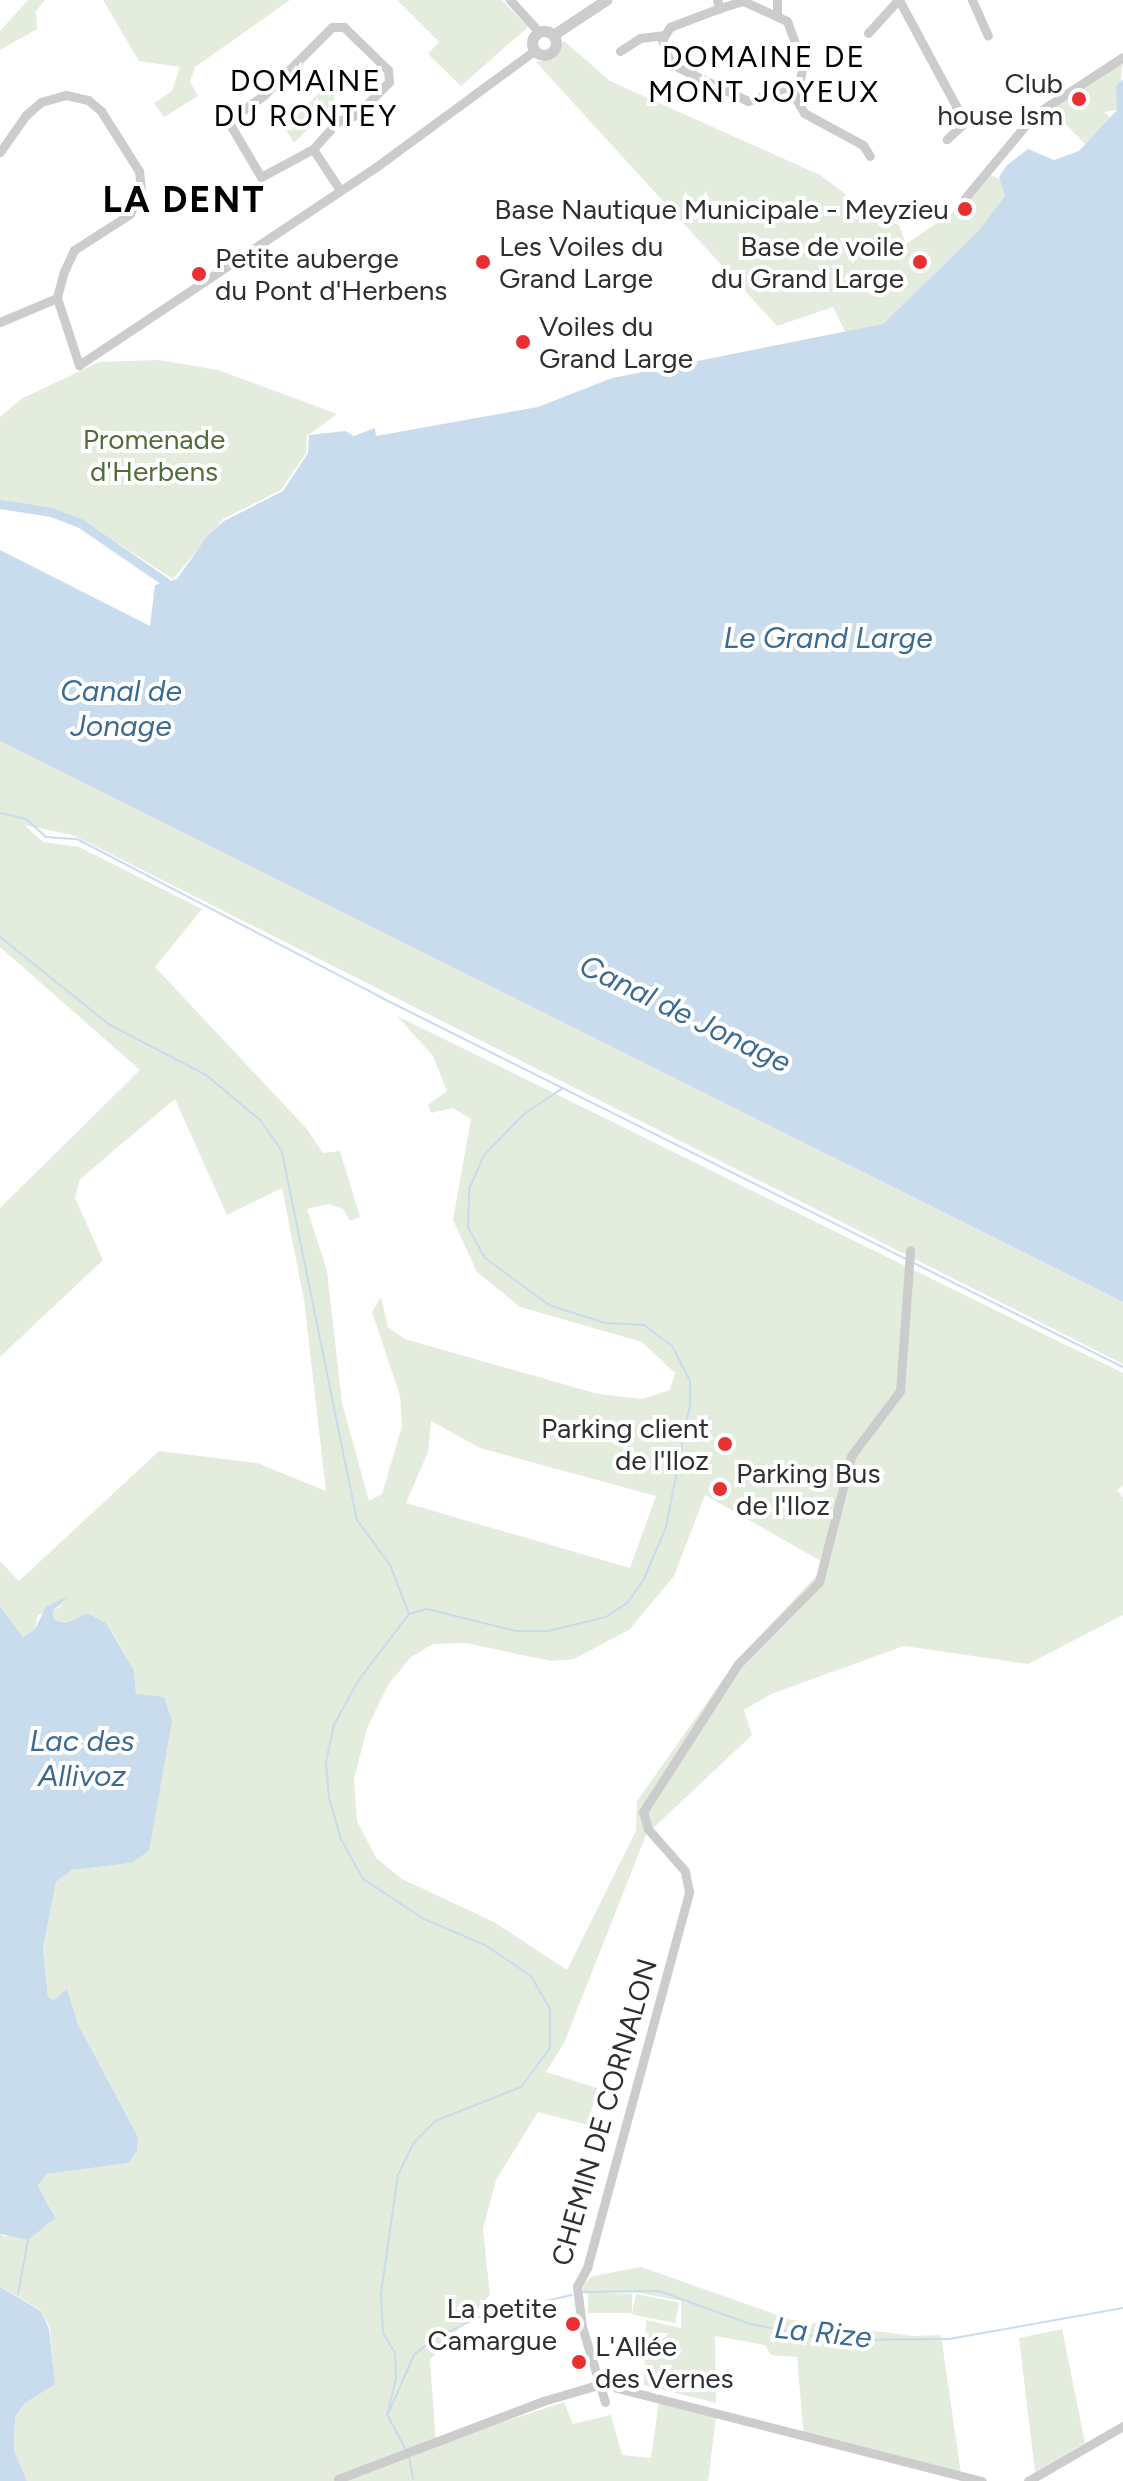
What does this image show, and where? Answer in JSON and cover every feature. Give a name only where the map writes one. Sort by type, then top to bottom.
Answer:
[{"type":"street","points":[[510,0],[539,32],[553,35],[606,0]]},
{"type":"street","points":[[777,0],[777,16]]},
{"type":"street","points":[[868,33],[899,0],[956,106],[962,125],[947,139]]},
{"type":"street","points":[[972,0],[988,36]]},
{"type":"street","points":[[796,84],[748,101],[671,64],[665,35],[670,27],[719,4],[743,1],[787,21],[803,65],[796,84],[796,99],[804,113],[863,145],[870,156]]},
{"type":"street","points":[[332,27],[344,27],[388,70],[389,82],[356,115],[338,121],[313,149],[261,177],[228,119],[264,95],[332,27]]},
{"type":"street","points":[[535,50],[532,42],[539,32]]},
{"type":"street","points":[[0,152],[26,115],[41,102],[66,95],[88,100],[101,111],[139,171],[141,190],[130,214],[74,250],[57,298],[79,365],[340,190],[535,50],[552,52],[553,35]]},
{"type":"street","points":[[620,51],[640,38],[665,35]]},
{"type":"street","points":[[965,198],[1034,115],[1123,57]]},
{"type":"street","points":[[313,149],[340,190]]},
{"type":"street","points":[[0,322],[57,298]]},
{"type":"street","name":"CHEMIN DE CORNALON","points":[[605,2402],[582,2327],[577,2286],[587,2268],[690,1880],[648,1829],[643,1812],[738,1664],[819,1582],[851,1456],[900,1391],[905,1365],[905,1265],[910,1250]]},
{"type":"street","points":[[333,2480],[601,2384],[982,2481]]},
{"type":"street","points":[[1028,2481],[1123,2426]]},
{"type":"street","points":[[333,2480],[351,2481]]},
{"type":"green space","points":[[28,0],[45,0],[36,11],[37,29],[0,50],[0,31]]},
{"type":"green space","points":[[103,0],[290,0],[195,67],[190,82],[198,96],[164,117],[154,103],[172,91],[180,67],[139,61]]},
{"type":"green space","points":[[397,0],[502,0],[528,27],[461,86],[428,54],[439,42]]},
{"type":"green space","points":[[564,41],[610,81],[820,175],[879,219],[899,225],[906,244],[952,213],[987,173],[1003,181],[1005,196],[979,230],[883,324],[846,333],[833,307],[777,326],[536,62],[553,59]]},
{"type":"green space","points":[[1123,61],[1117,110],[1104,112],[1110,117],[1087,146],[1051,109]]},
{"type":"green space","points":[[334,89],[334,102],[294,143],[285,128],[322,90]]},
{"type":"green space","name":"Promenade d'Herbens","points":[[159,360],[218,370],[337,414],[307,436],[306,453],[281,490],[223,519],[173,579],[82,520],[0,501],[0,417],[21,399],[99,362]]},
{"type":"green space","points":[[0,741],[1123,1302],[1123,1364],[73,835],[24,825],[43,842],[79,847],[202,909],[155,967],[306,1128],[323,1153],[340,1151],[360,1217],[350,1221],[343,1209],[328,1204],[307,1209],[327,1271],[342,1403],[369,1501],[382,1494],[402,1426],[400,1396],[372,1312],[381,1297],[388,1327],[405,1339],[598,1394],[642,1399],[670,1390],[675,1373],[642,1342],[520,1307],[477,1272],[453,1220],[471,1119],[453,1108],[431,1113],[428,1105],[447,1091],[433,1056],[397,1016],[1123,1373],[1123,1485],[1117,1490],[1123,1498],[1123,1615],[1028,1664],[904,1646],[771,1694],[744,1710],[752,1735],[646,1835],[564,2043],[546,2072],[597,2088],[588,2125],[538,2112],[496,2180],[483,2229],[490,2295],[430,2360],[436,2444],[564,2402],[573,2424],[611,2415],[622,2455],[651,2458],[659,2401],[716,2417],[708,2481],[27,2481],[14,2451],[15,2417],[25,2403],[54,2384],[50,2329],[41,2310],[0,2287],[0,2234],[6,2237],[51,2210],[38,2184],[47,2174],[129,2163],[137,2151],[138,2137],[78,2024],[67,1990],[54,2000],[48,1997],[43,1949],[56,1882],[72,1870],[131,1863],[136,1694],[134,1670],[122,1649],[106,1623],[87,1613],[66,1623],[54,1620],[53,1611],[64,1604],[38,1615],[35,1629],[23,1637],[0,1606],[0,1561],[19,1581],[159,1451],[257,1463],[326,1491],[304,1300],[282,1188],[227,1215],[175,1099],[80,1179],[75,1198],[103,1260],[0,1357],[0,1208],[140,1070],[0,947]],"holes":[[[431,1421],[480,1448],[656,1496],[630,1568],[406,1503],[428,1452]],[[705,1495],[821,1561],[817,1575],[736,1661],[637,1801],[636,1831],[567,1970],[494,1922],[402,1879],[376,1858],[357,1821],[354,1779],[367,1728],[388,1685],[411,1657],[433,1644],[466,1643],[551,1661],[574,1659],[629,1630],[674,1576]]]},
{"type":"green space","points":[[641,2267],[792,2320],[913,2336],[941,2335],[962,2481],[804,2440],[797,2357],[771,2355],[765,2345],[715,2336],[716,2403],[644,2385],[646,2320],[681,2328],[681,2301],[635,2292],[604,2293],[632,2294],[632,2313],[588,2313],[588,2294],[583,2293],[583,2284],[593,2276]]},
{"type":"green space","points":[[636,2294],[679,2302],[675,2323],[632,2315]]},
{"type":"green space","points":[[1062,2329],[1085,2443],[1035,2472],[1019,2338]]},
{"type":"water","name":"Le Grand Large","points":[[1123,79],[1123,1302],[0,741],[0,550],[150,626],[155,585],[177,579],[208,535],[224,521],[283,491],[308,453],[309,435],[345,431],[354,436],[375,428],[376,436],[538,407],[612,378],[883,324],[979,230],[1005,196],[999,177],[1006,166],[1028,149],[1054,160],[1079,151],[1117,110],[1116,86]]},
{"type":"water","name":"Lac des Allivoz","points":[[68,1596],[53,1611],[54,1620],[66,1623],[87,1613],[106,1623],[134,1670],[136,1694],[164,1697],[172,1721],[149,1851],[131,1863],[72,1870],[56,1882],[43,1949],[48,1997],[54,2000],[67,1989],[78,2024],[138,2137],[137,2151],[129,2163],[47,2174],[38,2185],[55,2218],[28,2240],[0,2234],[0,1606],[23,1637],[35,1629],[46,1607]]},
{"type":"water","points":[[0,2287],[41,2311],[49,2329],[55,2384],[25,2403],[15,2417],[14,2451],[27,2481],[0,2481]]},
{"type":"waterway","points":[[0,504],[51,512],[80,523],[166,582]]},
{"type":"waterway","points":[[0,813],[26,819],[46,837],[77,839],[380,997],[906,1259]]},
{"type":"waterway","points":[[0,937],[110,1025],[206,1075],[260,1120],[282,1152],[357,1520],[390,1565],[409,1614]]},
{"type":"waterway","points":[[406,2450],[387,2415],[396,2379],[395,2353],[383,2333],[381,2294],[398,2175],[413,2144],[435,2121],[521,2087],[550,2048],[550,2009],[531,1976],[485,1945],[424,1919],[363,1879],[341,1839],[329,1798],[326,1762],[334,1725],[358,1681],[409,1614],[427,1609],[516,1631],[548,1631],[606,1617],[628,1602],[644,1579],[666,1527],[690,1405],[690,1381],[672,1346],[644,1325],[605,1323],[549,1305],[485,1258],[468,1227],[469,1189],[484,1155],[524,1114],[563,1088]]},
{"type":"waterway","points":[[912,1262],[1123,1367]]},
{"type":"waterway","points":[[18,2294],[28,2240]]},
{"type":"waterway","name":"La Rize","points":[[583,2292],[659,2291],[750,2324],[835,2340],[949,2339],[1123,2308]]},
{"type":"waterway","name":"La Rize","points":[[388,2414],[414,2355],[434,2339],[481,2316],[572,2295]]},
{"type":"waterway","points":[[409,2456],[413,2479]]},
{"type":"place","name":"Club house lsm","points":[[1079,99]]},
{"type":"place","name":"Base Nautique Municipale - Meyzieu","points":[[965,209]]},
{"type":"place","name":"Les Voiles du Grand Large","points":[[483,262]]},
{"type":"place","name":"Base de voile du Grand Large","points":[[920,262]]},
{"type":"place","name":"Petite auberge du Pont d'Herbens","points":[[199,274]]},
{"type":"place","name":"Voiles du Grand Large","points":[[523,342]]},
{"type":"place","name":"Parking client de l'Iloz","points":[[725,1444]]},
{"type":"place","name":"Parking Bus de l'Iloz","points":[[720,1489]]},
{"type":"place","name":"La petite Camargue","points":[[573,2324]]},
{"type":"place","name":"L'Allée des Vernes","points":[[579,2362]]},
{"type":"district","name":"DOMAINE DE MONT JOYEUX","points":[[764,74]]},
{"type":"district","name":"DOMAINE DU RONTEY","points":[[306,98]]},
{"type":"district","name":"LA DENT","points":[[184,200]]},
{"type":"water label","name":"Canal de Jonage","points":[[121,708]]},
{"type":"water label","name":"Canal de Jonage","points":[[685,1014]]}]
